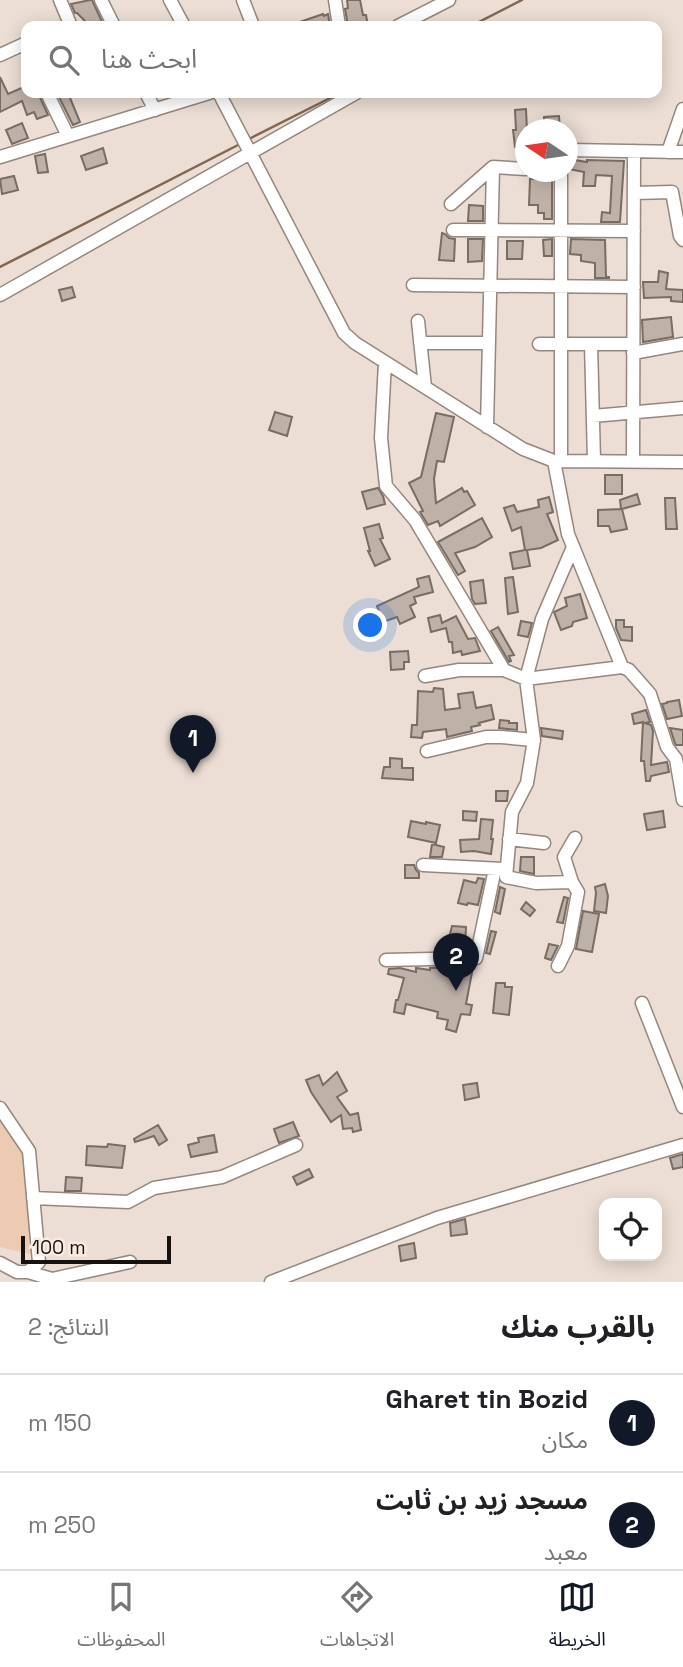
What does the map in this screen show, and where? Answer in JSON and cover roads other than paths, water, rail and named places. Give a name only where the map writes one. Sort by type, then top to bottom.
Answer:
[{"type":"street","points":[[60,0],[70,21]]},
{"type":"street","points":[[101,0],[112,21]]},
{"type":"street","points":[[170,0],[181,21]]},
{"type":"street","points":[[243,0],[251,21]]},
{"type":"street","points":[[335,0],[338,21]]},
{"type":"street","points":[[408,21],[449,0]]},
{"type":"street","points":[[0,55],[21,45]]},
{"type":"street","points":[[49,98],[68,136]]},
{"type":"street","points":[[149,98],[155,110]]},
{"type":"street","points":[[0,157],[193,98]]},
{"type":"street","points":[[222,98],[344,332],[355,343],[523,449],[558,460],[683,462]]},
{"type":"street","points":[[0,295],[347,98]]},
{"type":"street","points":[[668,152],[683,109]]},
{"type":"street","points":[[578,150],[683,152]]},
{"type":"street","points":[[633,461],[634,151]]},
{"type":"street","points":[[451,204],[493,167],[515,168]]},
{"type":"street","points":[[487,426],[493,167]]},
{"type":"street","points":[[561,182],[558,460],[568,534],[622,667]]},
{"type":"street","points":[[634,193],[672,192],[683,240]]},
{"type":"street","points":[[453,230],[634,231]]},
{"type":"street","points":[[413,285],[634,287]]},
{"type":"street","points":[[418,321],[425,387]]},
{"type":"street","points":[[420,343],[489,343]]},
{"type":"street","points":[[539,344],[592,344],[633,349],[683,344]]},
{"type":"street","points":[[592,344],[594,461]]},
{"type":"street","points":[[386,362],[381,438],[386,486],[415,520],[504,670]]},
{"type":"street","points":[[593,416],[683,408]]},
{"type":"street","points":[[386,960],[476,958],[509,839],[512,812],[527,783],[534,740],[526,679],[542,619],[573,547]]},
{"type":"street","points":[[425,676],[459,670],[504,670],[526,679],[622,667],[629,670],[650,694],[667,747],[676,760],[683,800]]},
{"type":"street","points":[[427,751],[486,737],[534,740]]},
{"type":"street","points":[[558,966],[568,946],[578,891],[572,882],[564,857],[575,838]]},
{"type":"street","points":[[509,839],[544,843]]},
{"type":"street","points":[[423,866],[501,869]]},
{"type":"street","points":[[501,869],[506,877],[536,883],[572,882]]},
{"type":"street","points":[[642,1003],[683,1107]]},
{"type":"street","points":[[0,1108],[29,1152],[39,1262],[27,1272]]},
{"type":"street","points":[[33,1198],[128,1202],[154,1188],[222,1177],[296,1145]]},
{"type":"street","points":[[271,1282],[437,1219],[683,1145]]},
{"type":"street","points":[[0,1263],[17,1272],[52,1279],[130,1262]]},
{"type":"waterway","points":[[481,21],[522,0]]},
{"type":"waterway","points":[[249,139],[330,98]]},
{"type":"waterway","points":[[0,267],[240,144]]},
{"type":"place","name":"Gharet tin Bozid","points":[[193,773]]},
{"type":"place","name":"مسجد زيد بن ثابت","points":[[456,991]]}]
